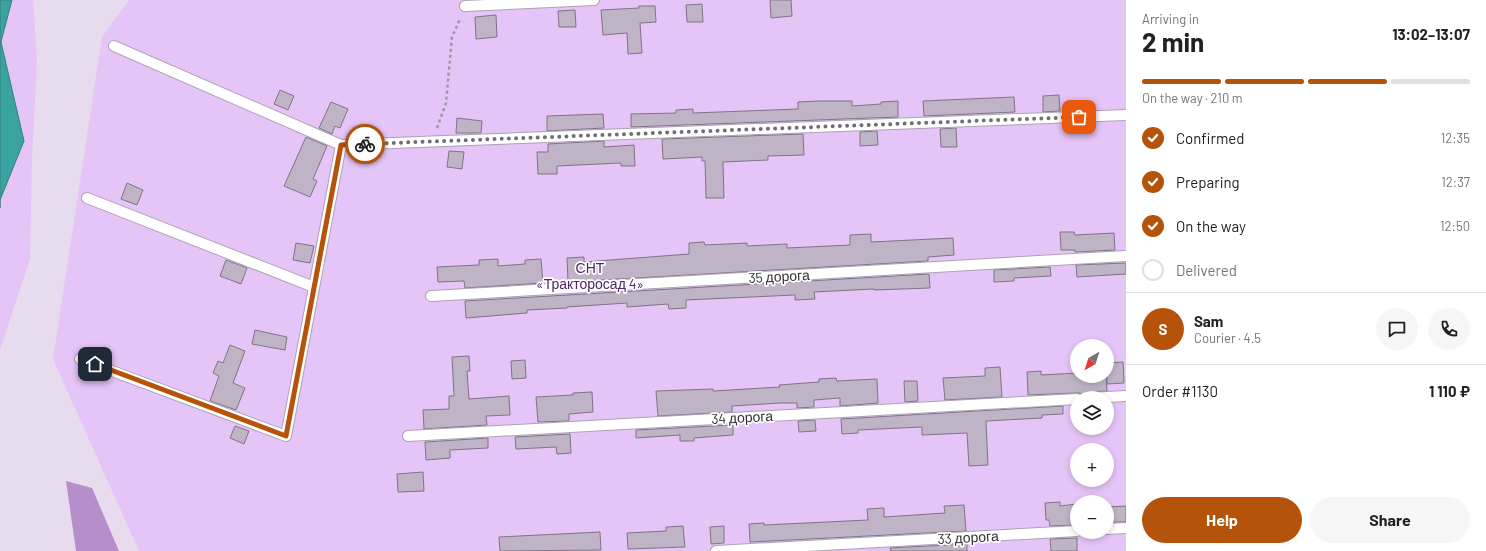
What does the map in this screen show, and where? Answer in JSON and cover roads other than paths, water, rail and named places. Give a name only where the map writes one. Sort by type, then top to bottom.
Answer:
[{"type":"lane","points":[[465,6],[594,0]]},
{"type":"lane","points":[[114,46],[341,145],[1126,115]]},
{"type":"lane","points":[[80,359],[286,436],[341,145]]},
{"type":"lane","points":[[87,198],[314,287]]},
{"type":"lane","name":"35 дорога","points":[[431,296],[1126,256]]},
{"type":"lane","points":[[1114,397],[1126,396]]},
{"type":"lane","name":"34 дорога","points":[[408,436],[1070,399]]},
{"type":"lane","points":[[1114,529],[1126,528]]},
{"type":"lane","name":"33 дорога","points":[[716,551],[1070,531]]},
{"type":"park label","name":"СНТ «Тракторосад 4»","points":[[590,276]]}]
